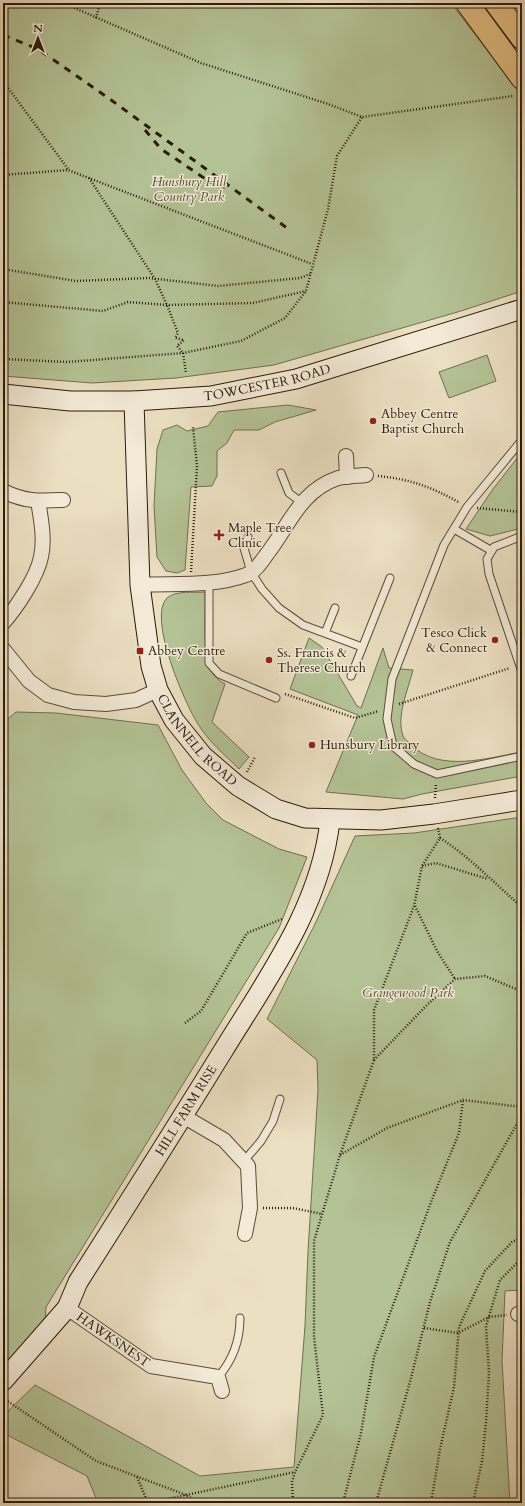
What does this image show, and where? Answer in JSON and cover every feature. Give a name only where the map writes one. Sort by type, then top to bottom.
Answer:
[{"type":"highway","points":[[467,3],[518,87]]},
{"type":"highway","points":[[496,3],[522,38]]},
{"type":"street","name":"TOWCESTER ROAD","points":[[3,394],[70,401],[134,401],[211,396],[296,379],[522,309]]},
{"type":"street","name":"CLANNELL ROAD","points":[[134,401],[140,584],[151,666],[158,690],[174,720],[202,756],[238,786],[276,809],[305,818],[330,820],[381,820],[434,814],[522,800]]},
{"type":"street","points":[[346,456],[347,477]]},
{"type":"street","points":[[140,584],[209,582],[247,575],[260,564],[279,539],[301,502],[317,487],[340,478],[366,475]]},
{"type":"street","points":[[3,491],[19,499],[38,502],[63,500]]},
{"type":"street","points":[[3,623],[10,615],[32,579],[41,556],[42,532],[38,502]]},
{"type":"street","points":[[3,649],[29,681],[48,695],[74,702],[106,704],[136,700],[158,690]]},
{"type":"street","name":"HILL FARM RISE","points":[[3,1381],[66,1308],[78,1282],[183,1116],[298,925],[313,891],[322,865],[330,820]]},
{"type":"street","points":[[183,1116],[224,1140],[248,1166],[250,1208],[245,1234]]},
{"type":"street","name":"HAWKSNEST","points":[[66,1308],[151,1366],[218,1377]]},
{"type":"street","points":[[218,1377],[222,1391]]},
{"type":"lane","points":[[522,440],[467,507],[444,545],[392,679],[387,719],[393,746],[414,764],[437,774],[522,756]]},
{"type":"lane","points":[[281,473],[290,493],[301,502]]},
{"type":"lane","points":[[454,529],[492,551]]},
{"type":"lane","points":[[248,536],[244,548],[251,572],[262,589],[279,608],[303,625],[362,647]]},
{"type":"lane","points":[[522,536],[494,547],[487,559],[489,574],[522,672]]},
{"type":"lane","points":[[351,676],[390,578]]},
{"type":"lane","points":[[209,582],[209,663],[219,674],[276,698]]},
{"type":"lane","points":[[325,633],[335,608]]},
{"type":"lane","points":[[244,1162],[261,1141],[273,1121],[280,1099]]},
{"type":"lane","points":[[218,1377],[227,1367],[240,1336],[240,1318]]},
{"type":"path","points":[[63,3],[201,63],[328,104],[362,117],[518,87]]},
{"type":"path","points":[[96,18],[100,3]]},
{"type":"path","points":[[3,81],[68,170]]},
{"type":"path","points":[[3,358],[67,362],[183,353],[241,341],[285,318],[306,291],[312,264],[328,209],[337,156],[362,117]]},
{"type":"path","points":[[3,175],[68,170],[312,264]]},
{"type":"path","points":[[89,178],[155,279],[178,333],[175,338],[184,340],[177,346],[183,353],[186,373]]},
{"type":"path","points":[[3,269],[76,281],[132,278],[218,286],[300,278],[310,274]]},
{"type":"path","points":[[3,302],[103,311],[128,302],[167,305],[253,303],[306,291]]},
{"type":"path","points":[[190,582],[197,466],[193,427]]},
{"type":"path","points":[[366,475],[398,478],[436,489],[467,507],[522,512]]},
{"type":"path","points":[[437,774],[434,814],[440,838],[459,850],[488,879],[522,907]]},
{"type":"path","points":[[293,1503],[292,1482],[295,1472],[323,1415],[314,1337],[314,1241],[340,1155],[374,1060],[374,1010],[414,906],[422,866],[440,838]]},
{"type":"path","points":[[422,866],[436,863],[488,879]]},
{"type":"path","points":[[414,906],[437,951],[455,979]]},
{"type":"path","points":[[185,1023],[201,1012],[247,933],[288,917],[298,925]]},
{"type":"path","points":[[374,1060],[427,1005],[455,979],[485,976],[518,990],[522,997]]},
{"type":"path","points":[[340,1155],[387,1128],[463,1100],[522,1107]]},
{"type":"path","points":[[344,1503],[361,1433],[374,1357],[431,1202],[458,1134],[463,1100]]},
{"type":"path","points":[[376,1503],[411,1378],[430,1302],[450,1242],[522,1114]]},
{"type":"path","points":[[250,1208],[293,1208],[322,1214]]},
{"type":"path","points":[[431,1503],[440,1449],[454,1387],[458,1327],[485,1271],[512,1242],[522,1237]]},
{"type":"path","points":[[473,1503],[482,1461],[486,1422],[489,1373],[486,1326],[500,1280],[522,1258]]},
{"type":"path","points":[[424,1328],[458,1333],[489,1317],[520,1314]]},
{"type":"path","points":[[3,1398],[96,1461],[186,1495],[199,1503]]},
{"type":"path","points":[[137,1477],[148,1503],[295,1472]]},
{"type":"green space","name":"Hunsbury Hill Country Park","points":[[3,3],[451,3],[522,96],[522,291],[461,311],[274,365],[176,378],[92,383],[3,376]]},
{"type":"green space","points":[[487,355],[496,381],[449,398],[439,372]]},
{"type":"green space","points":[[288,405],[316,410],[275,422],[259,430],[234,430],[227,443],[217,451],[217,476],[212,486],[191,487],[185,570],[177,573],[166,571],[157,557],[154,506],[157,449],[163,430],[177,425],[187,431],[208,426],[218,412]]},
{"type":"green space","points":[[522,452],[522,528],[490,536],[466,529],[493,489]]},
{"type":"green space","points":[[205,592],[206,655],[211,671],[225,684],[212,722],[249,757],[239,769],[212,742],[192,714],[177,680],[165,641],[162,623],[162,608],[167,598],[171,595],[180,593]]},
{"type":"green space","points":[[309,638],[322,647],[357,706],[361,708],[383,648],[389,668],[413,670],[402,712],[401,728],[404,738],[423,754],[436,759],[464,761],[479,760],[522,752],[522,776],[422,794],[403,799],[326,792],[358,715],[290,689]]},
{"type":"green space","points":[[16,712],[56,713],[158,725],[182,770],[206,803],[223,820],[279,849],[307,857],[279,928],[46,1307],[45,1321],[3,1368],[3,723]]},
{"type":"green space","name":"Grangewood Park","points":[[522,817],[522,1290],[505,1291],[502,1361],[510,1503],[98,1503],[87,1476],[3,1433],[3,1416],[35,1385],[200,1476],[294,1467],[305,1326],[318,1090],[317,1060],[267,1019],[316,922],[355,836],[414,833]]},
{"type":"railway","points":[[3,35],[38,49],[107,97],[287,228]]},
{"type":"railway","points":[[145,130],[161,149],[210,182],[225,187]]},
{"type":"place","name":"Abbey Centre Baptist Church","points":[[373,421]]},
{"type":"place","name":"Maple Tree Clinic","points":[[219,535]]},
{"type":"place","name":"Tesco Click & Connect","points":[[495,640]]},
{"type":"place","name":"Abbey Centre","points":[[140,651]]},
{"type":"place","name":"Ss. Francis & Therese Church","points":[[269,660]]},
{"type":"place","name":"Hunsbury Library","points":[[312,745]]}]
